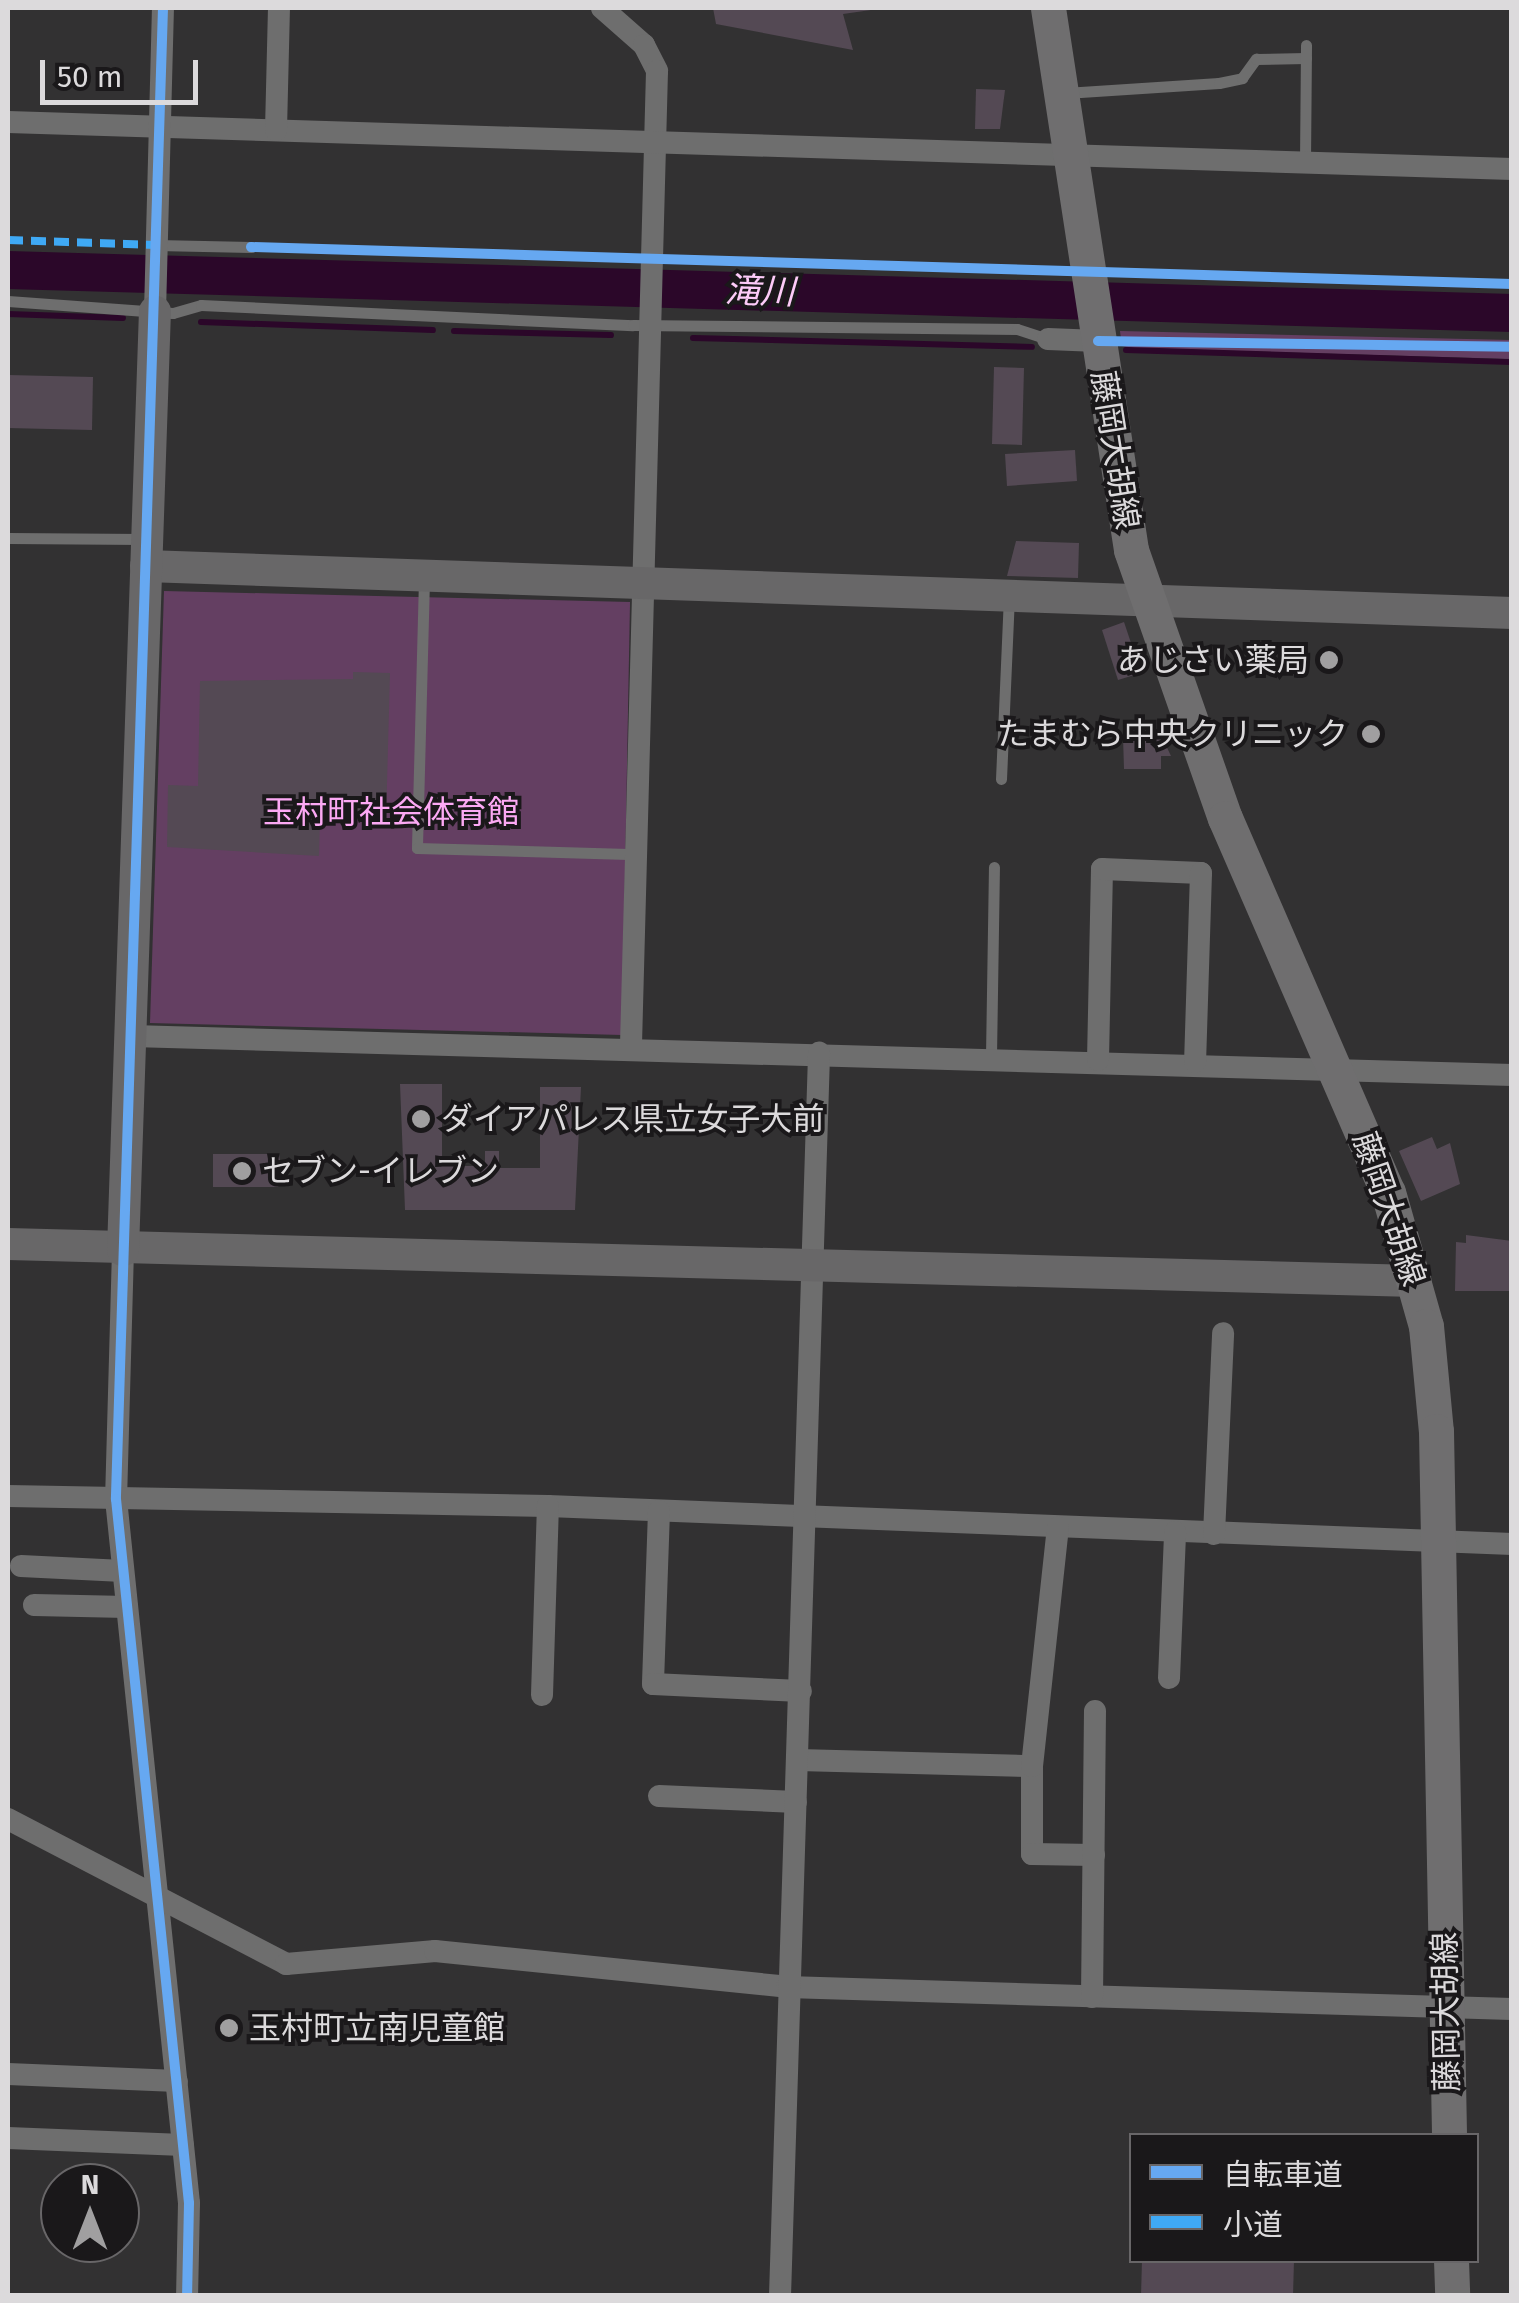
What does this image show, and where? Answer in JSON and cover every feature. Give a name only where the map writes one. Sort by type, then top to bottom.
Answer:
[{"type":"main road","points":[[1048,8],[1071,153]]},
{"type":"main road","name":"藤岡大胡線","points":[[1071,153],[1118,490],[1146,599],[1225,818],[1336,1070],[1416,1281],[1434,1390],[1449,2133]]},
{"type":"main road","points":[[1451,2263],[1452,2296]]},
{"type":"street","points":[[163,8],[116,1499],[183,2145],[187,2296]]},
{"type":"street","points":[[276,130],[278,8]]},
{"type":"street","points":[[602,8],[644,46],[656,70],[653,320],[631,1047]]},
{"type":"street","points":[[8,122],[656,139],[1512,169]]},
{"type":"street","points":[[1048,338],[1097,335]]},
{"type":"street","points":[[146,553],[424,575],[1512,613]]},
{"type":"street","points":[[1098,1060],[1102,869],[1200,873],[1195,1062]]},
{"type":"street","points":[[132,1036],[991,1056],[1512,1075]]},
{"type":"street","points":[[780,2296],[786,1987],[801,1692],[818,1053]]},
{"type":"street","points":[[8,1244],[813,1269],[1416,1281]]},
{"type":"street","points":[[1214,1534],[1223,1333]]},
{"type":"street","points":[[8,1496],[548,1506],[806,1520],[1512,1544]]},
{"type":"street","points":[[542,1695],[548,1506]]},
{"type":"street","points":[[659,1511],[652,1684],[801,1692]]},
{"type":"street","points":[[1058,1528],[1032,1766],[1032,1854],[1094,1855]]},
{"type":"street","points":[[1170,1678],[1175,1532]]},
{"type":"street","points":[[21,1566],[123,1571]]},
{"type":"street","points":[[34,1605],[127,1608]]},
{"type":"street","points":[[1092,1996],[1095,1711]]},
{"type":"street","points":[[798,1760],[1032,1766]]},
{"type":"street","points":[[659,1796],[796,1802]]},
{"type":"street","points":[[8,1819],[286,1964],[434,1951],[786,1987],[1512,2010]]},
{"type":"street","points":[[8,2074],[177,2081]]},
{"type":"street","points":[[8,2138],[183,2145]]},
{"type":"lane","points":[[1061,93],[1219,83],[1242,78],[1256,59],[1306,52],[1305,162]]},
{"type":"lane","points":[[156,247],[251,247]]},
{"type":"lane","points":[[8,301],[997,328],[1048,338]]},
{"type":"lane","points":[[8,538],[146,553]]},
{"type":"lane","points":[[424,575],[417,848],[637,854]]},
{"type":"lane","points":[[1002,779],[1009,595]]},
{"type":"lane","points":[[991,1056],[994,866]]},
{"type":"green space","points":[[1120,331],[1511,340],[1511,359],[1134,348],[1122,346]]},
{"type":"green space","name":"玉村町社会体育館","points":[[164,591],[630,602],[622,1035],[150,1023]]},
{"type":"building","points":[[713,8],[871,10],[843,14],[853,50],[716,24]]},
{"type":"building","points":[[976,89],[1005,90],[1000,129],[975,129]]},
{"type":"building","points":[[994,367],[1024,368],[1022,445],[992,444]]},
{"type":"building","points":[[8,375],[93,377],[92,430],[8,428]]},
{"type":"building","points":[[1075,450],[1077,481],[1007,486],[1005,454]]},
{"type":"building","points":[[1016,541],[1079,543],[1078,578],[1007,576]]},
{"type":"building","points":[[1124,622],[1141,673],[1118,680],[1102,630]]},
{"type":"building","points":[[353,672],[390,673],[386,821],[320,819],[319,856],[167,847],[168,785],[198,786],[200,681],[353,679]]},
{"type":"building","points":[[1123,737],[1162,737],[1171,756],[1161,756],[1161,769],[1124,769]]},
{"type":"building","name":"ダイアパレス県立女子大前","points":[[400,1084],[442,1084],[442,1166],[485,1166],[485,1151],[499,1151],[499,1168],[540,1168],[540,1087],[581,1087],[575,1210],[405,1210]]},
{"type":"building","points":[[1432,1137],[1437,1149],[1450,1143],[1460,1184],[1421,1201],[1399,1151]]},
{"type":"building","points":[[213,1154],[279,1154],[283,1179],[278,1187],[213,1187]]},
{"type":"building","points":[[1466,1235],[1512,1241],[1512,1291],[1455,1291],[1456,1242],[1466,1243]]},
{"type":"building","points":[[1142,2263],[1294,2263],[1293,2296],[1141,2296]]},
{"type":"waterway","name":"滝川","points":[[8,270],[1512,313]]},
{"type":"waterway","points":[[8,314],[123,318]]},
{"type":"waterway","points":[[201,322],[433,330]]},
{"type":"waterway","points":[[454,331],[611,335]]},
{"type":"waterway","points":[[693,338],[1032,347]]},
{"type":"waterway","points":[[1126,350],[1512,362]]},
{"type":"marked path","points":[[8,240],[156,245]]},
{"type":"cycle path","points":[[163,8],[116,1499],[189,2203],[187,2296]]},
{"type":"cycle path","points":[[251,247],[1512,284]]},
{"type":"cycle path","points":[[1098,341],[1512,347]]},
{"type":"place","name":"あじさい薬局","points":[[1329,660]]},
{"type":"place","name":"たまむら中央クリニック","points":[[1371,734]]},
{"type":"place","name":"ダイアパレス県立女子大前","points":[[421,1119]]},
{"type":"place","name":"セブン-イレブン","points":[[242,1171]]},
{"type":"place","name":"玉村町立南児童館","points":[[229,2028]]}]
